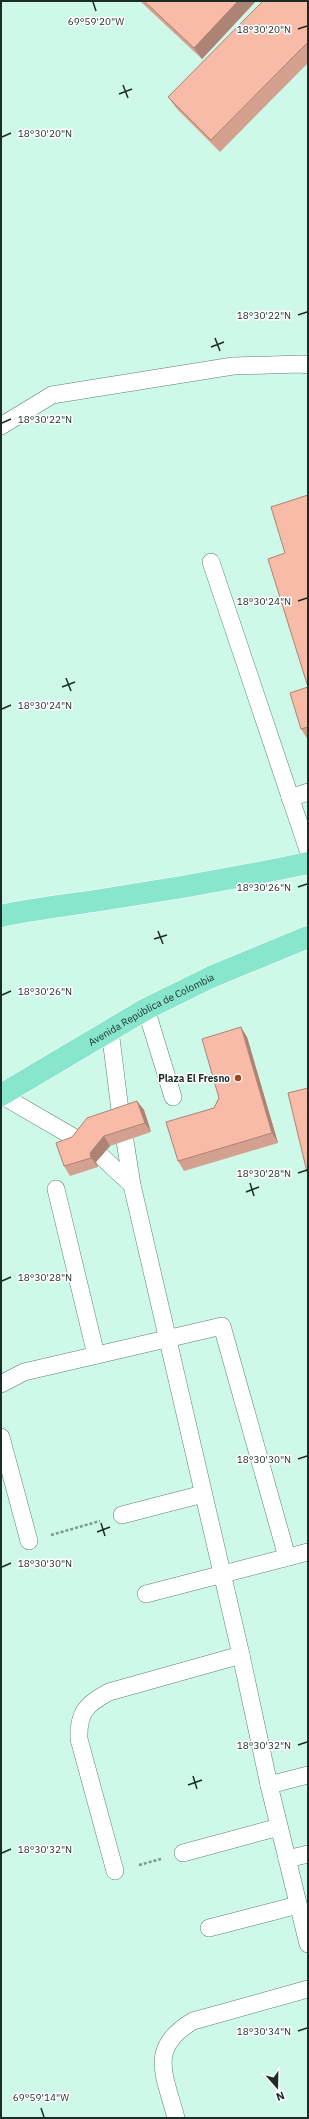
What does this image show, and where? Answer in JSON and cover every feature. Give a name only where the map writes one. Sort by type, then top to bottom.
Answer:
[{"type":"main road","points":[[1,916],[28,910],[228,879],[308,863]]},
{"type":"main road","name":"Avenida República de Colombia","points":[[1,1095],[146,1009],[211,977],[308,937]]},
{"type":"lane","points":[[1,426],[52,394],[233,366],[308,365]]},
{"type":"lane","points":[[211,562],[290,798],[304,822],[308,850]]},
{"type":"lane","points":[[290,798],[308,792]]},
{"type":"lane","points":[[146,1009],[173,1097]]},
{"type":"lane","points":[[110,1030],[121,1118]]},
{"type":"lane","points":[[1,1095],[82,1142]]},
{"type":"lane","points":[[125,1141],[132,1185],[203,1494],[242,1655],[269,1785],[287,1859],[302,1911],[308,1944]]},
{"type":"lane","points":[[101,1156],[132,1185]]},
{"type":"lane","points":[[56,1189],[96,1355]]},
{"type":"lane","points":[[1,1384],[24,1372],[222,1326],[287,1557]]},
{"type":"lane","points":[[1,1437],[29,1541]]},
{"type":"lane","points":[[122,1515],[203,1494]]},
{"type":"lane","points":[[146,1594],[308,1552]]},
{"type":"lane","points":[[115,1871],[79,1739],[78,1724],[83,1712],[94,1700],[109,1692],[242,1655]]},
{"type":"lane","points":[[269,1785],[308,1775]]},
{"type":"lane","points":[[183,1853],[279,1826]]},
{"type":"lane","points":[[287,1859],[308,1854]]},
{"type":"lane","points":[[209,1928],[302,1911]]},
{"type":"lane","points":[[176,2118],[163,2058],[168,2043],[178,2029],[193,2020],[308,1988]]},
{"type":"path","points":[[29,1541],[122,1515]]},
{"type":"path","points":[[115,1871],[183,1853]]},
{"type":"building","points":[[144,1],[238,1],[194,48]]},
{"type":"building","points":[[263,1],[308,1],[308,42],[211,140],[168,97]]},
{"type":"building","points":[[308,495],[308,687],[268,559],[285,553],[271,507]]},
{"type":"building","points":[[308,687],[308,727],[301,729],[290,693]]},
{"type":"building","name":"Plaza El Fresno","points":[[241,1027],[272,1133],[178,1161],[166,1122],[214,1108],[219,1098],[202,1039]]},
{"type":"building","points":[[308,1088],[308,1176],[288,1093]]},
{"type":"building","points":[[137,1101],[145,1123],[104,1136],[90,1153],[91,1158],[64,1166],[56,1143],[72,1137],[87,1118]]},
{"type":"place","name":"Plaza El Fresno","points":[[238,1078]]}]
